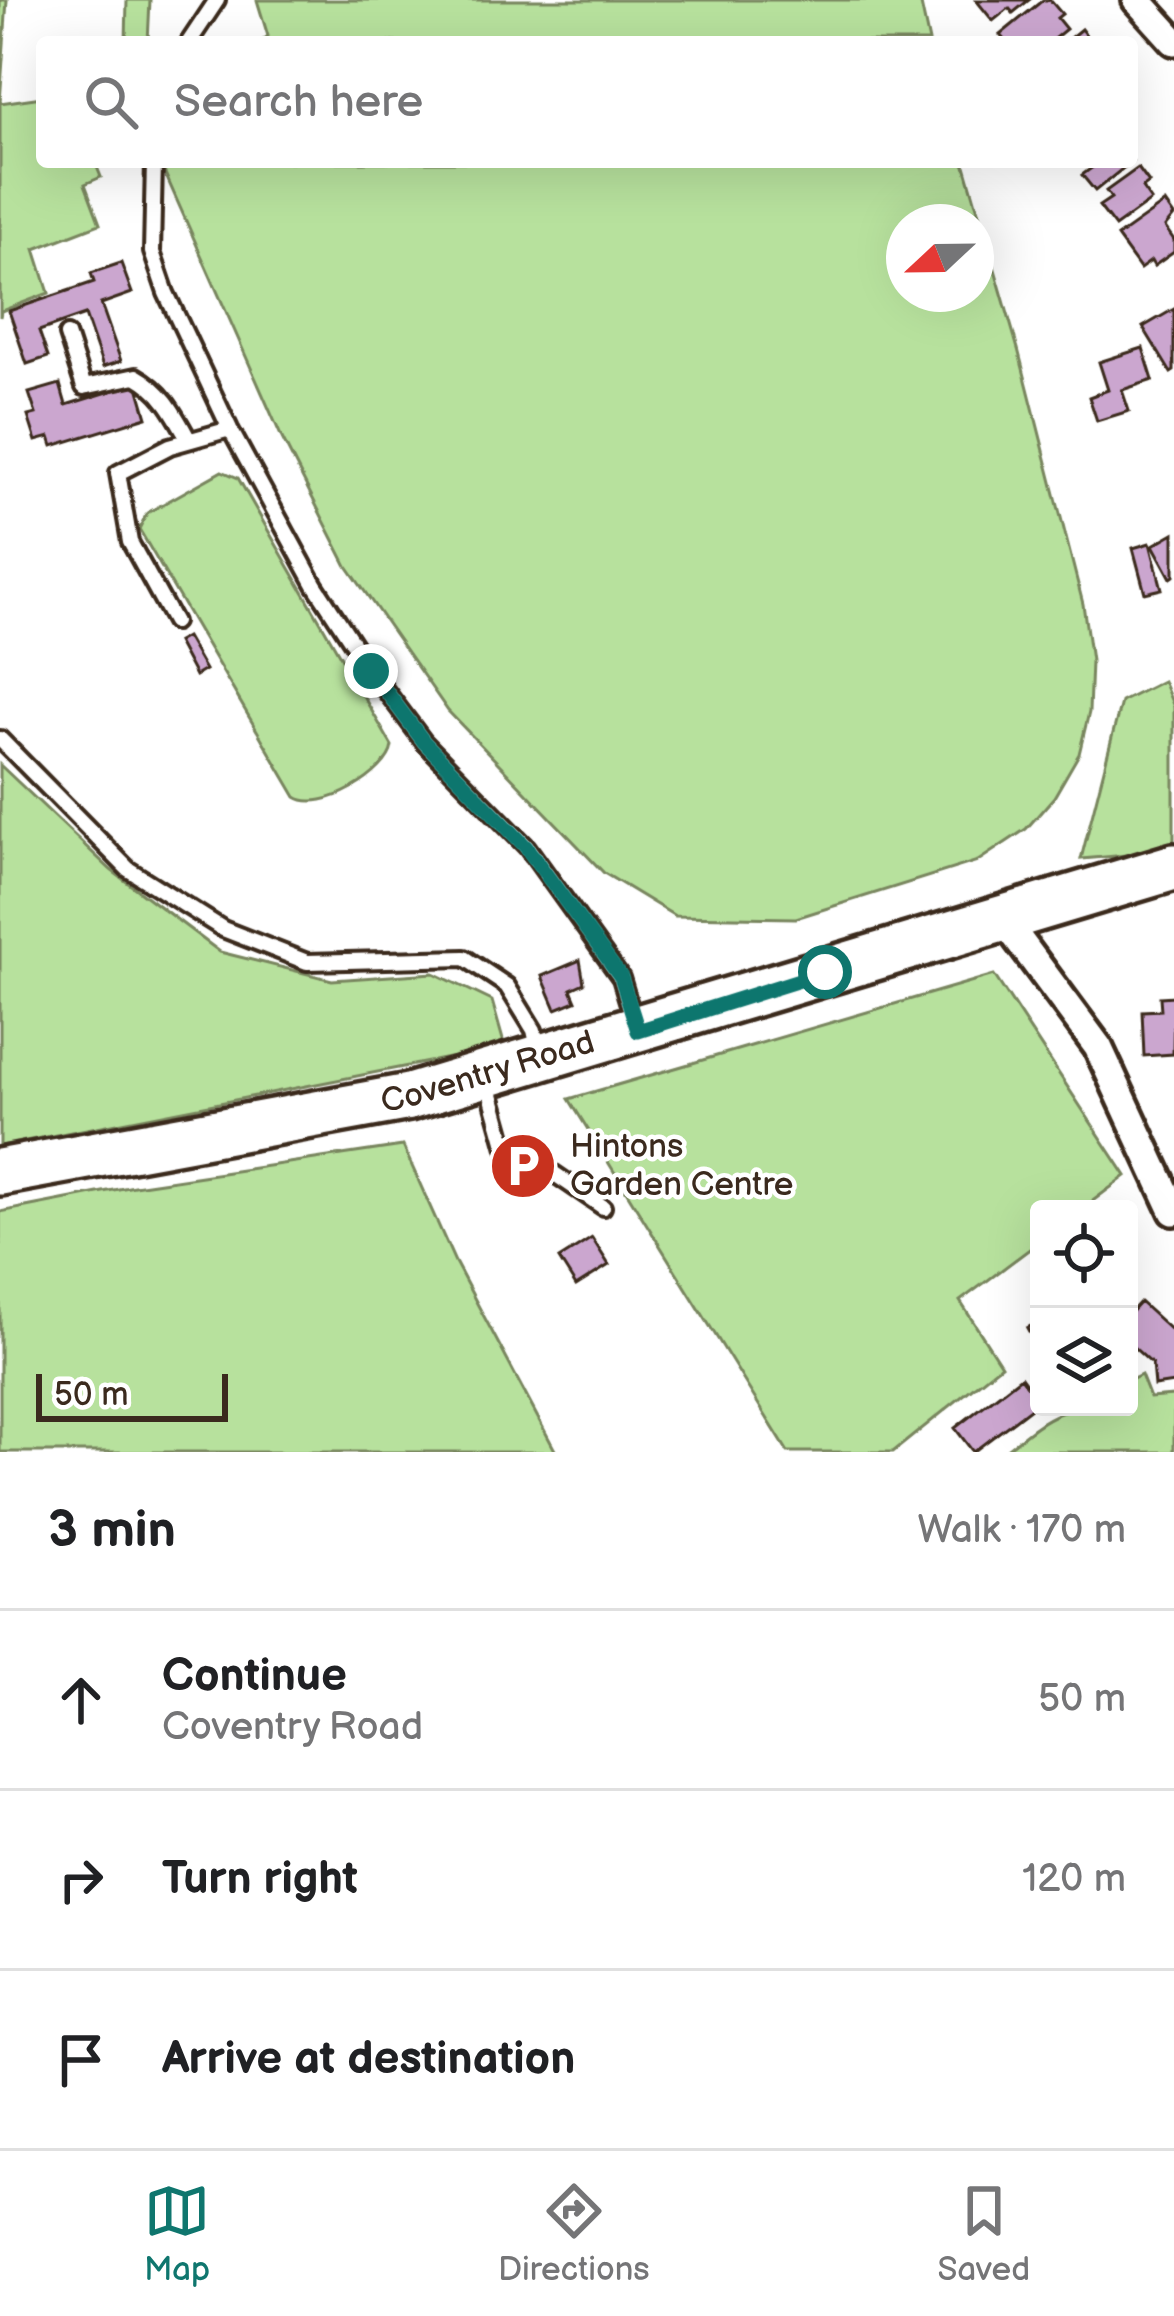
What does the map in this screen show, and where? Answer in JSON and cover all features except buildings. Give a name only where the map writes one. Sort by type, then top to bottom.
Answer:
[{"type":"main road","name":"Coventry Road","points":[[0,1172],[369,1106],[486,1076],[1174,867]]},
{"type":"street","points":[[1137,0],[1174,40]]},
{"type":"street","points":[[1004,920],[1098,1047],[1174,1211]]},
{"type":"lane","points":[[193,36],[217,0]]},
{"type":"lane","points":[[154,168],[152,252],[166,293],[230,429],[315,585],[424,742],[526,847],[621,977],[638,1031]]},
{"type":"lane","points":[[67,335],[84,387],[136,376],[169,403],[189,440]]},
{"type":"lane","points":[[174,622],[130,542],[118,473],[170,446],[230,429]]},
{"type":"lane","points":[[0,740],[128,869],[223,929],[307,962],[465,958],[507,986],[534,1030],[541,1059]]},
{"type":"lane","points":[[486,1076],[506,1148],[543,1166],[603,1207]]},
{"type":"green space","points":[[0,0],[7,0],[0,103]]},
{"type":"green space","points":[[127,0],[150,0],[148,36],[126,36]]},
{"type":"green space","points":[[257,0],[920,0],[928,36],[268,36]]},
{"type":"green space","points":[[36,98],[36,168],[97,168],[101,177],[85,184],[100,224],[35,249],[49,293],[1,311],[0,317],[0,103]]},
{"type":"green space","points":[[163,168],[966,168],[976,204],[886,204],[886,312],[994,312],[994,266],[1018,349],[1083,604],[1091,661],[1089,712],[1079,754],[1054,797],[1026,829],[978,861],[796,918],[675,916],[604,873],[448,711],[347,566],[282,438]]},
{"type":"green space","points":[[222,471],[238,478],[392,746],[379,768],[337,795],[307,801],[296,797],[139,529],[147,513]]},
{"type":"green space","points":[[1163,681],[1174,707],[1174,851],[1081,859],[1121,702]]},
{"type":"green space","points":[[0,765],[111,870],[220,952],[332,980],[434,973],[492,1001],[505,1047],[0,1146]]},
{"type":"green space","points":[[994,975],[1126,1176],[1094,1200],[1030,1200],[1030,1249],[960,1301],[1001,1365],[893,1452],[788,1452],[569,1099]]},
{"type":"green space","points":[[403,1146],[455,1262],[556,1452],[0,1452],[0,1212],[134,1186]]},
{"type":"green space","points":[[1138,1376],[1150,1398],[1174,1396],[1174,1452],[1003,1452],[1053,1416],[1138,1416]]},
{"type":"place","name":"Hintons Garden Centre","points":[[523,1166]]},
{"type":"route","points":[[371,671],[424,742],[526,847],[621,977],[638,1031],[825,972]]}]
